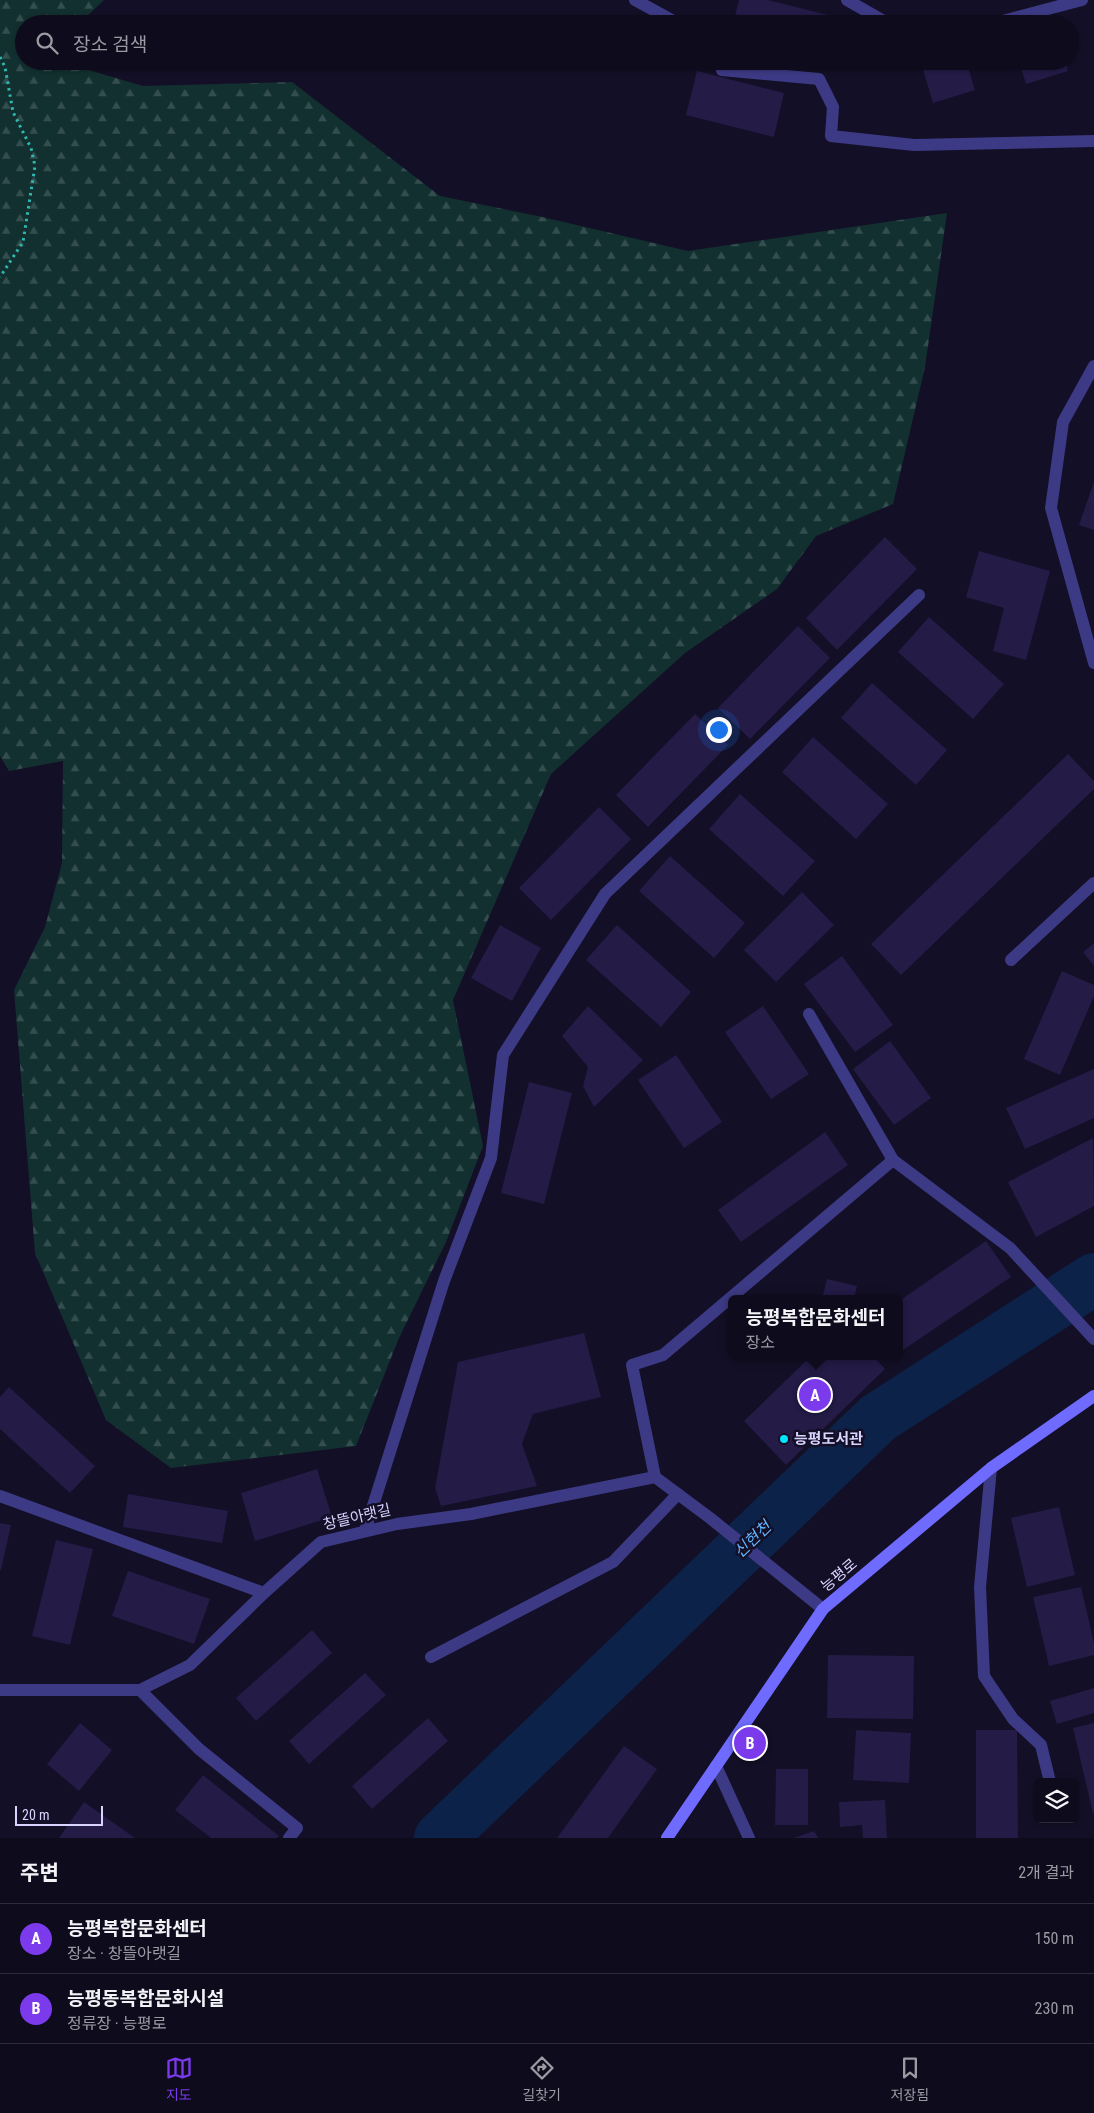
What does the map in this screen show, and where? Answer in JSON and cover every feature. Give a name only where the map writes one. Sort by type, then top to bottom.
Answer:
[{"type":"main road","name":"능평로","points":[[667,1838],[823,1609],[991,1468],[1094,1396]]},
{"type":"street","points":[[635,0],[662,15]]},
{"type":"street","points":[[847,0],[873,15]]},
{"type":"street","points":[[1024,15],[1082,0]]},
{"type":"street","points":[[722,70],[819,79],[833,107],[831,136],[914,145],[1094,141]]},
{"type":"street","points":[[1094,366],[1063,422],[1051,508],[1094,663]]},
{"type":"street","points":[[365,1531],[444,1281],[491,1158],[503,1055],[605,894],[919,595]]},
{"type":"street","points":[[1011,960],[1094,883]]},
{"type":"street","points":[[809,1014],[893,1160],[1010,1248],[1094,1340]]},
{"type":"street","points":[[734,1295],[893,1160]]},
{"type":"street","points":[[728,1300],[663,1355],[632,1365],[655,1477],[710,1518],[823,1609]]},
{"type":"street","points":[[991,1468],[980,1587],[984,1676],[1013,1719],[1042,1745],[1049,1778]]},
{"type":"street","name":"창뜰아랫길","points":[[140,1690],[190,1665],[264,1593],[321,1542],[398,1524],[470,1514],[655,1477]]},
{"type":"street","points":[[431,1657],[613,1562],[678,1494]]},
{"type":"street","points":[[0,1496],[264,1593]]},
{"type":"street","points":[[0,1690],[140,1690],[199,1749],[298,1828],[289,1838]]},
{"type":"street","points":[[716,1766],[749,1838]]},
{"type":"path","points":[[0,57],[5,67],[13,112],[31,148],[35,166],[23,242],[0,277]]},
{"type":"green space","points":[[0,0],[104,0],[88,15],[15,15],[15,70],[89,70],[143,86],[292,82],[440,196],[538,216],[688,251],[947,213],[925,367],[893,504],[816,536],[777,589],[685,653],[551,774],[453,1000],[483,1146],[446,1242],[399,1338],[356,1446],[171,1468],[106,1420],[35,1253],[14,990],[45,927],[62,863],[63,761],[9,771],[0,756]]},
{"type":"building","points":[[739,0],[768,0],[828,15],[735,15]]},
{"type":"building","points":[[923,70],[969,70],[975,90],[933,103]]},
{"type":"building","points":[[1022,70],[1068,70],[1068,71],[1026,84]]},
{"type":"building","points":[[697,71],[784,93],[774,137],[686,115]]},
{"type":"building","points":[[1094,482],[1094,530],[1079,525]]},
{"type":"building","points":[[885,537],[917,569],[837,650],[806,618]]},
{"type":"building","points":[[979,551],[1050,571],[1026,660],[993,651],[1004,608],[966,597]]},
{"type":"building","points":[[929,617],[1004,684],[973,719],[898,652]]},
{"type":"building","points":[[798,626],[830,658],[750,739],[718,708]]},
{"type":"building","points":[[872,683],[947,750],[916,785],[841,718]]},
{"type":"building","points":[[695,714],[728,745],[648,827],[616,795]]},
{"type":"building","points":[[813,737],[888,804],[856,839],[782,772]]},
{"type":"building","points":[[1068,754],[1094,781],[1094,789],[901,975],[871,944]]},
{"type":"building","points":[[740,794],[815,861],[783,896],[709,829]]},
{"type":"building","points":[[599,807],[631,839],[551,920],[519,888]]},
{"type":"building","points":[[670,856],[745,923],[714,958],[639,891]]},
{"type":"building","points":[[802,892],[834,925],[776,982],[744,950]]},
{"type":"building","points":[[500,925],[541,948],[512,1001],[471,978]]},
{"type":"building","points":[[617,925],[691,992],[661,1027],[586,960]]},
{"type":"building","points":[[1094,943],[1094,966],[1083,952]]},
{"type":"building","points":[[842,956],[893,1025],[855,1052],[804,984]]},
{"type":"building","points":[[1062,971],[1094,985],[1094,996],[1060,1075],[1024,1059]]},
{"type":"building","points":[[588,1006],[643,1060],[594,1107],[583,1086],[588,1067],[562,1036]]},
{"type":"building","points":[[763,1006],[809,1074],[771,1099],[725,1032]]},
{"type":"building","points":[[890,1041],[931,1098],[894,1125],[853,1069]]},
{"type":"building","points":[[676,1055],[722,1122],[684,1148],[638,1080]]},
{"type":"building","points":[[1094,1069],[1094,1118],[1025,1149],[1006,1108]]},
{"type":"building","points":[[529,1082],[572,1093],[544,1204],[501,1193]]},
{"type":"building","points":[[825,1132],[848,1165],[741,1242],[718,1210]]},
{"type":"building","points":[[1093,1138],[1094,1206],[1036,1237],[1008,1182]]},
{"type":"building","points":[[986,1241],[1011,1277],[903,1350],[903,1298]]},
{"type":"building","points":[[827,1279],[857,1286],[855,1295],[823,1295]]},
{"type":"building","points":[[584,1333],[601,1397],[533,1414],[522,1444],[537,1486],[441,1506],[435,1488],[458,1362]]},
{"type":"building","points":[[807,1360],[877,1360],[885,1369],[786,1465],[744,1421]]},
{"type":"building","points":[[9,1387],[95,1466],[70,1493],[0,1429],[0,1397]]},
{"type":"building","points":[[317,1469],[332,1517],[255,1541],[241,1493]]},
{"type":"building","points":[[128,1494],[228,1511],[222,1543],[123,1527]]},
{"type":"building","points":[[1059,1507],[1075,1575],[1027,1587],[1011,1518]]},
{"type":"building","points":[[0,1523],[11,1525],[1,1570],[0,1570]]},
{"type":"building","points":[[56,1540],[93,1549],[70,1645],[32,1636]]},
{"type":"building","points":[[128,1571],[210,1599],[194,1644],[112,1616]]},
{"type":"building","points":[[1081,1587],[1094,1643],[1094,1655],[1049,1666],[1033,1597]]},
{"type":"building","points":[[312,1630],[332,1653],[256,1721],[236,1698]]},
{"type":"building","points":[[828,1655],[914,1656],[913,1719],[827,1718]]},
{"type":"building","points":[[365,1673],[386,1695],[309,1764],[289,1741]]},
{"type":"building","points":[[1094,1688],[1094,1713],[1057,1724],[1050,1701]]},
{"type":"building","points":[[428,1718],[448,1741],[372,1809],[352,1786]]},
{"type":"building","points":[[80,1723],[112,1750],[79,1791],[47,1764]]},
{"type":"building","points":[[1094,1723],[1094,1813],[1093,1813],[1073,1728]]},
{"type":"building","points":[[856,1730],[911,1733],[909,1783],[853,1780]]},
{"type":"building","points":[[976,1730],[1017,1730],[1018,1838],[976,1838]]},
{"type":"building","points":[[624,1746],[657,1769],[608,1838],[557,1838]]},
{"type":"building","points":[[776,1769],[808,1769],[808,1825],[775,1825]]},
{"type":"building","points":[[203,1775],[279,1836],[277,1838],[211,1838],[175,1810]]},
{"type":"building","points":[[885,1800],[887,1838],[863,1838],[862,1825],[840,1827],[839,1802]]},
{"type":"building","points":[[84,1802],[135,1838],[59,1838]]},
{"type":"building","points":[[814,1831],[818,1838],[794,1838]]},
{"type":"waterway","name":"신현천","points":[[440,1838],[878,1418],[1094,1279]]},
{"type":"place","name":"능평복합문화센터","points":[[815,1395]]},
{"type":"place","name":"능평도서관","points":[[784,1439]]},
{"type":"place","name":"능평동복합문화시설","points":[[750,1743]]}]
